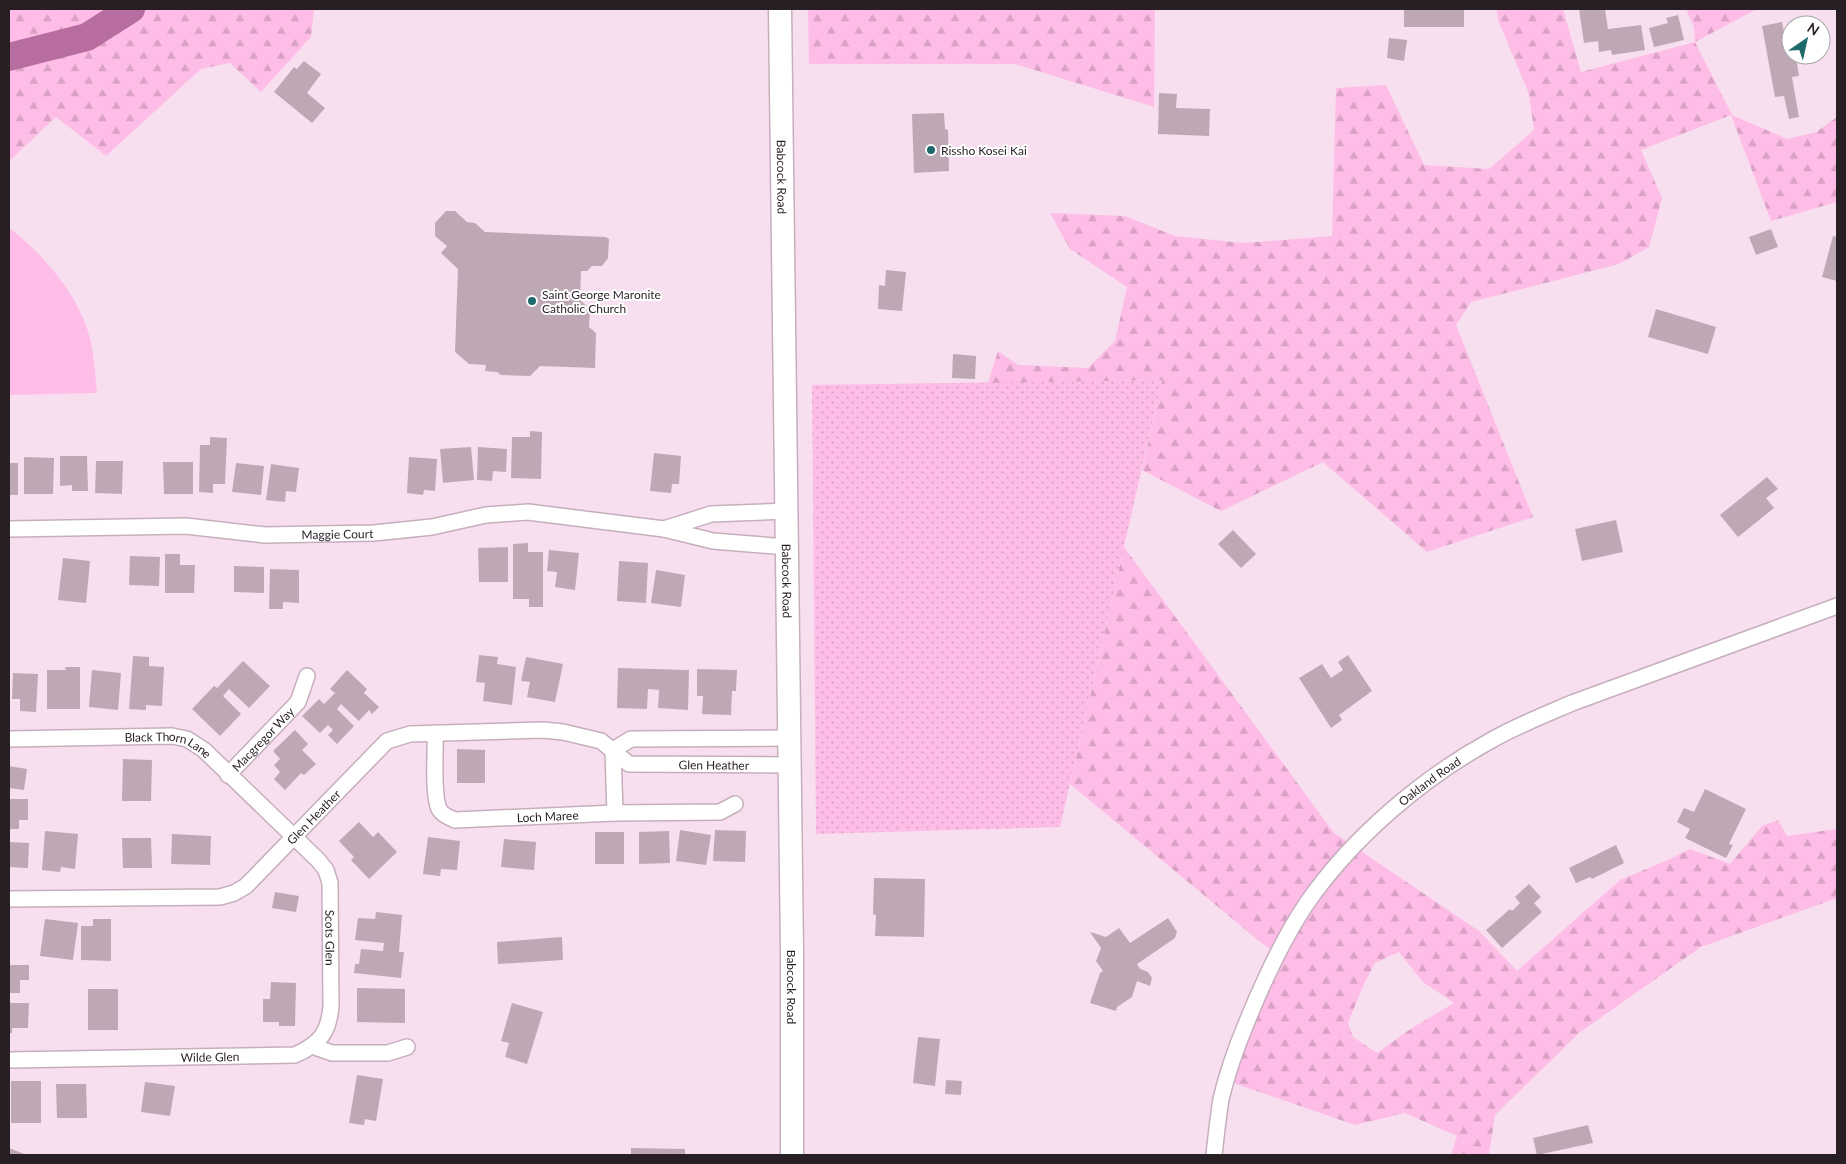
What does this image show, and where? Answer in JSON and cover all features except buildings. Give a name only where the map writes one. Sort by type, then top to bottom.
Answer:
[{"type":"main road","name":"Babcock Road","points":[[780,9],[792,952],[792,1155]]},
{"type":"street","name":"Maggie Court","points":[[664,528],[711,514],[786,511]]},
{"type":"street","name":"Maggie Court","points":[[9,529],[176,526],[265,535],[374,534],[432,526],[486,515],[528,512],[664,528],[713,541],[787,547]]},
{"type":"street","name":"Oakland Road","points":[[1214,1155],[1222,1098],[1236,1048],[1280,947],[1312,896],[1339,862],[1383,817],[1440,773],[1490,741],[1534,719],[1572,703],[1837,606]]},
{"type":"street","name":"Macgregor Way","points":[[228,775],[298,702],[307,676]]},
{"type":"street","name":"Glen Heather","points":[[9,898],[220,897],[234,893],[246,886],[388,741],[410,734],[543,730],[563,732],[601,741],[629,764],[789,765]]},
{"type":"street","name":"Loch Maree","points":[[436,733],[436,789],[439,810],[446,816],[456,820],[615,813],[720,812],[735,804]]},
{"type":"street","name":"Black Thorn Lane","points":[[9,739],[172,736],[187,739],[197,744],[293,837]]},
{"type":"street","name":"Glen Heather","points":[[613,750],[631,739],[788,738]]},
{"type":"street","points":[[613,750],[615,813]]},
{"type":"street","name":"Scots Glen","points":[[293,837],[318,860],[326,870],[330,883],[330,1023],[319,1040],[312,1046]]},
{"type":"street","points":[[312,1046],[332,1053],[388,1053],[407,1047]]},
{"type":"street","name":"Wilde Glen","points":[[9,1060],[295,1055],[312,1046]]},
{"type":"green space","points":[[9,9],[314,9],[311,37],[261,92],[230,63],[201,69],[106,156],[56,117],[9,161]]},
{"type":"green space","points":[[808,9],[1155,9],[1154,107],[1015,64],[809,64]]},
{"type":"green space","points":[[1497,9],[1563,9],[1581,72],[1695,42],[1732,115],[1787,139],[1816,132],[1837,117],[1837,202],[1771,221],[1731,115],[1641,150],[1662,198],[1649,247],[1619,264],[1471,302],[1456,325],[1533,517],[1427,552],[1323,462],[1221,511],[1142,470],[1162,380],[988,383],[998,351],[1018,365],[1088,368],[1115,341],[1127,287],[1070,249],[1050,213],[1125,216],[1175,236],[1244,243],[1332,236],[1336,88],[1386,85],[1424,165],[1489,169],[1534,130],[1529,94],[1498,20]]},
{"type":"green space","points":[[1686,9],[1757,9],[1695,42],[1694,27]]},
{"type":"green space","points":[[9,228],[46,262],[77,305],[91,342],[97,393],[9,395]]},
{"type":"green space","points":[[1162,380],[1060,827],[816,834],[812,385]]},
{"type":"green space","points":[[1124,547],[1334,833],[1479,931],[1517,971],[1620,880],[1690,849],[1730,864],[1762,826],[1778,820],[1787,836],[1837,829],[1837,898],[1701,947],[1579,1033],[1495,1115],[1489,1155],[1451,1155],[1457,1136],[1405,1113],[1355,1125],[1231,1082],[1261,1001],[1282,957],[1264,945],[1070,784]],"holes":[[[1399,952],[1423,982],[1454,1003],[1412,1028],[1377,1053],[1353,1037],[1348,1023],[1363,986],[1375,963]]]},
{"type":"waterway","points":[[9,57],[87,37],[131,9]]},
{"type":"place","name":"Rissho Kosei Kai","points":[[931,150]]},
{"type":"place","name":"Saint George Maronite Catholic Church","points":[[532,301]]}]
